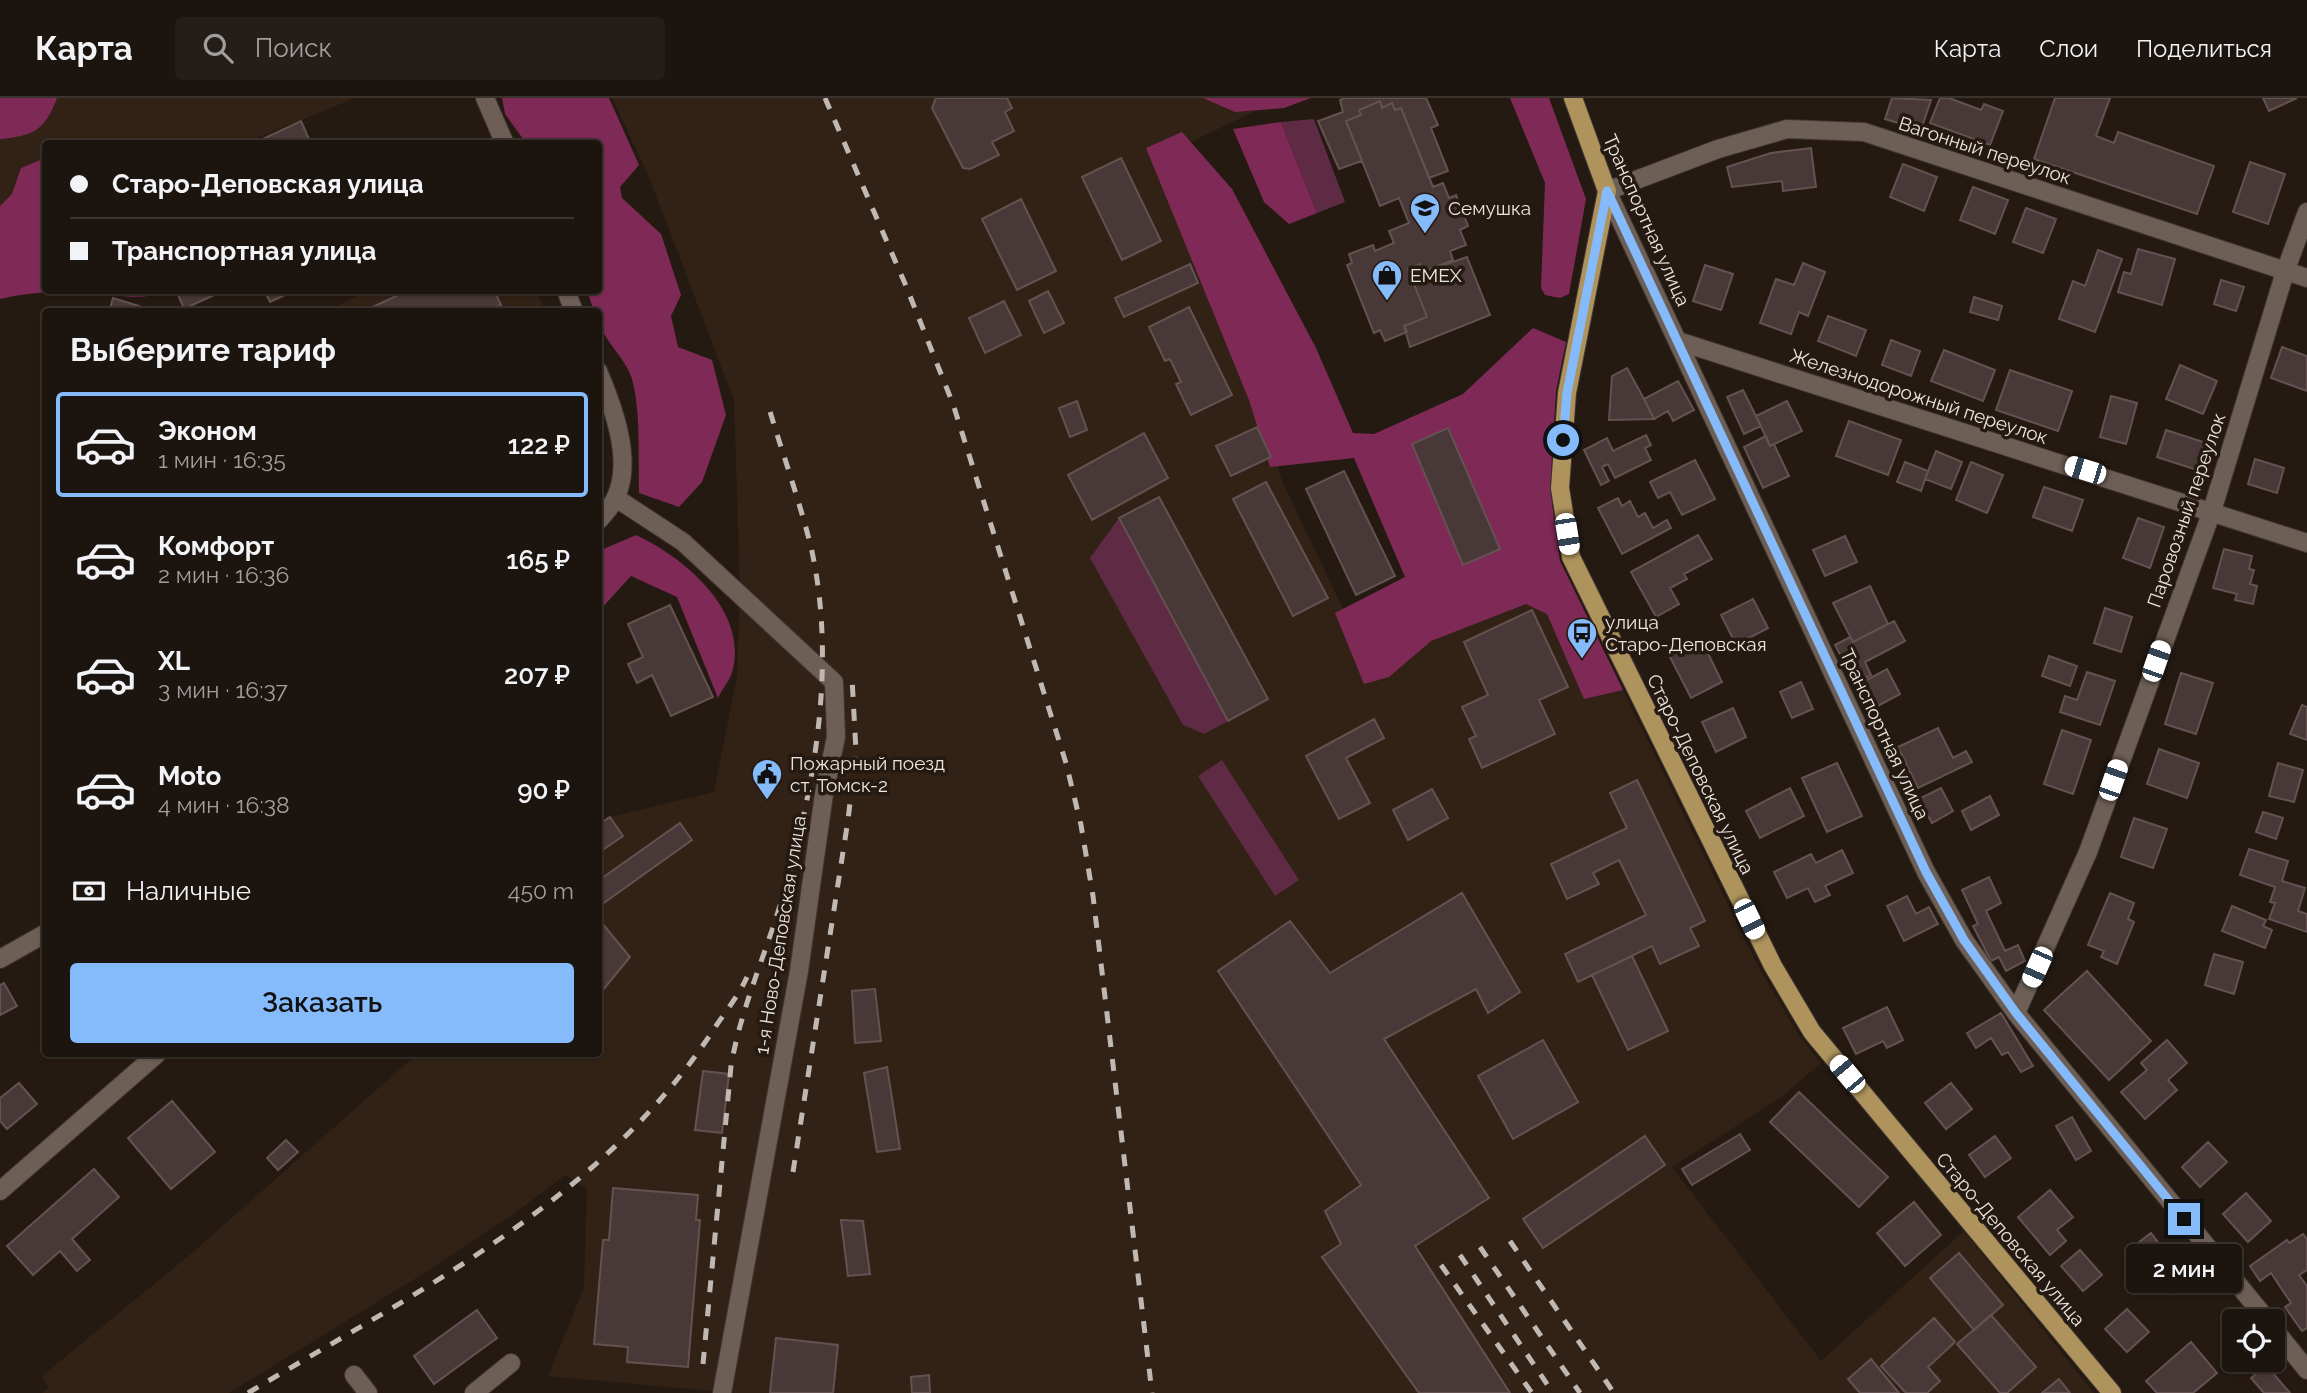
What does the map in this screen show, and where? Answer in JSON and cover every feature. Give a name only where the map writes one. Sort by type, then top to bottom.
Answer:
[{"type":"main road","name":"Транспортная улица","points":[[1573,98],[1607,191]]},
{"type":"main road","name":"Старо-Деповская улица","points":[[1607,191],[1567,393],[1560,488],[1571,557],[1773,966],[1812,1032],[2112,1393]]},
{"type":"street","points":[[485,98],[503,140]]},
{"type":"street","name":"Вагонный переулок","points":[[1607,191],[1718,149],[1787,129],[1864,132],[2307,278]]},
{"type":"street","name":"Транспортная улица","points":[[1607,191],[1926,872],[1964,940],[2016,1013],[2258,1309]]},
{"type":"street","name":"Паровозный переулок","points":[[2016,1013],[2088,852],[2212,510],[2285,272],[2307,212]]},
{"type":"street","name":"Железнодорожный переулок","points":[[1678,341],[2212,510],[2307,543]]},
{"type":"street","points":[[602,381],[615,412],[620,439],[616,498],[602,517]]},
{"type":"street","name":"1-я Ново-Деповская улица","points":[[616,498],[683,542],[834,682],[835,737],[824,794],[799,971],[722,1393]]},
{"type":"street","points":[[0,959],[42,935]]},
{"type":"street","points":[[0,1191],[154,1057]]},
{"type":"street","points":[[2285,1343],[2307,1370]]},
{"type":"street","points":[[474,1393],[511,1363]]},
{"type":"street","points":[[354,1375],[368,1393]]},
{"type":"shaded area","points":[[0,98],[355,98],[252,140],[42,140],[42,226],[0,244]]},
{"type":"shaded area","points":[[0,98],[57,98],[48,117],[37,129],[22,136],[0,139]]},
{"type":"shaded area","points":[[502,98],[609,98],[639,165],[620,187],[622,198],[661,234],[681,295],[671,316],[678,347],[712,360],[726,415],[702,482],[679,507],[639,493],[638,420],[632,379],[629,370],[602,330],[602,308],[593,308],[588,294],[602,294],[602,140],[524,140],[505,114]]},
{"type":"shaded area","points":[[612,98],[1282,98],[1185,145],[1282,481],[1367,659],[1564,570],[1761,972],[1802,1040],[1821,1063],[1780,1098],[1672,1167],[1821,1361],[1964,1231],[2094,1393],[735,1393],[548,1376],[584,1288],[587,1189],[565,1175],[515,1213],[429,1270],[229,1393],[42,1393],[49,1387],[42,1376],[192,1253],[414,1057],[602,1057],[602,823],[610,817],[714,792],[737,676],[740,588],[734,400],[649,177]]},
{"type":"shaded area","points":[[1203,98],[1311,98],[1284,108],[1235,112]]},
{"type":"shaded area","points":[[1510,98],[1549,98],[1586,199],[1569,294],[1560,298],[1545,295],[1541,288],[1545,183]]},
{"type":"shaded area","points":[[1314,119],[1345,202],[1317,213],[1281,122]]},
{"type":"shaded area","points":[[1281,122],[1317,213],[1289,224],[1264,202],[1233,129]]},
{"type":"shaded area","points":[[1182,132],[1232,189],[1316,348],[1353,433],[1374,434],[1463,394],[1533,328],[1566,342],[1556,391],[1550,489],[1560,561],[1623,690],[1584,699],[1547,614],[1526,604],[1431,641],[1389,677],[1364,684],[1335,613],[1405,577],[1354,458],[1270,467],[1249,400],[1146,148]]},
{"type":"shaded area","points":[[42,159],[42,293],[0,299],[0,206],[12,194],[21,168]]},
{"type":"shaded area","points":[[107,294],[156,294],[136,297]]},
{"type":"shaded area","points":[[360,294],[537,294],[544,308],[334,308]]},
{"type":"shaded area","points":[[1119,518],[1228,721],[1204,734],[1183,725],[1090,558]]},
{"type":"shaded area","points":[[636,535],[673,557],[707,588],[721,606],[735,647],[732,673],[718,698],[677,597],[631,576],[602,608],[602,550]]},
{"type":"shaded area","points":[[1222,760],[1299,880],[1275,896],[1198,776]]},
{"type":"building","points":[[936,98],[1007,98],[1012,108],[1005,112],[1014,131],[992,142],[999,155],[970,169],[963,168],[932,108]]},
{"type":"building","points":[[1426,98],[1438,125],[1431,128],[1448,171],[1429,178],[1401,108],[1395,110],[1392,103],[1382,108],[1380,101],[1359,110],[1361,115],[1346,121],[1362,161],[1339,169],[1318,121],[1343,112],[1340,100]]},
{"type":"building","points":[[1892,98],[1931,100],[1921,130],[1885,119]]},
{"type":"building","points":[[1940,98],[1949,98],[1981,110],[1984,104],[2003,111],[1990,145],[1930,123]]},
{"type":"building","points":[[2055,98],[2110,98],[2096,136],[2114,143],[2118,132],[2214,166],[2197,214],[2034,159]]},
{"type":"building","points":[[2263,98],[2297,98],[2269,111]]},
{"type":"building","points":[[1380,101],[1382,108],[1392,103],[1395,110],[1401,108],[1433,187],[1443,183],[1449,198],[1456,195],[1468,226],[1460,230],[1466,245],[1450,251],[1453,260],[1423,272],[1420,264],[1408,269],[1427,317],[1404,326],[1407,332],[1385,341],[1380,330],[1374,333],[1347,265],[1352,263],[1349,254],[1373,245],[1375,251],[1394,243],[1389,231],[1409,223],[1399,198],[1380,206],[1346,121],[1361,115],[1359,110]]},
{"type":"building","points":[[301,121],[309,140],[261,140]]},
{"type":"building","points":[[1811,148],[1816,187],[1783,191],[1782,181],[1732,187],[1727,167],[1771,153]]},
{"type":"building","points":[[1121,158],[1161,241],[1122,260],[1082,177]]},
{"type":"building","points":[[2250,162],[2285,174],[2268,224],[2233,212]]},
{"type":"building","points":[[1903,164],[1937,177],[1924,211],[1890,197]]},
{"type":"building","points":[[1973,187],[2008,200],[1995,234],[1960,220]]},
{"type":"building","points":[[1021,199],[1056,271],[1017,290],[982,219]]},
{"type":"building","points":[[2026,208],[2056,219],[2043,253],[2013,242]]},
{"type":"building","points":[[2138,249],[2175,259],[2162,305],[2118,292],[2124,272],[2131,274]]},
{"type":"building","points":[[2098,250],[2122,259],[2095,332],[2059,319],[2073,281],[2085,286]]},
{"type":"building","points":[[1467,257],[1490,315],[1410,347],[1404,326],[1427,317],[1408,269],[1420,264],[1423,272]]},
{"type":"building","points":[[1803,263],[1825,272],[1808,316],[1799,312],[1791,334],[1760,323],[1776,279],[1794,285]]},
{"type":"building","points":[[1190,264],[1198,283],[1124,317],[1115,298]]},
{"type":"building","points":[[1705,265],[1733,274],[1721,310],[1693,301]]},
{"type":"building","points":[[2221,280],[2244,287],[2236,311],[2214,304]]},
{"type":"building","points":[[1048,291],[1064,323],[1044,333],[1029,301]]},
{"type":"building","points":[[178,294],[216,294],[186,308],[184,308]]},
{"type":"building","points":[[266,294],[287,294],[270,302]]},
{"type":"building","points":[[400,294],[496,294],[501,305],[495,308],[371,308]]},
{"type":"building","points":[[1974,297],[2002,306],[1998,320],[1970,312]]},
{"type":"building","points":[[113,298],[145,308],[110,308]]},
{"type":"building","points":[[1004,301],[1021,335],[985,353],[969,318]]},
{"type":"building","points":[[1189,307],[1232,395],[1191,415],[1176,384],[1181,382],[1170,359],[1165,361],[1149,327]]},
{"type":"building","points":[[1828,316],[1866,330],[1856,356],[1818,341]]},
{"type":"building","points":[[1891,340],[1920,351],[1911,376],[1882,365]]},
{"type":"building","points":[[2282,347],[2307,356],[2307,391],[2271,378]]},
{"type":"building","points":[[1944,350],[1995,370],[1983,401],[1931,381]]},
{"type":"building","points":[[2180,365],[2217,381],[2203,414],[2166,399]]},
{"type":"building","points":[[1627,368],[1654,419],[1609,420],[1612,376]]},
{"type":"building","points":[[2010,370],[2072,391],[2058,431],[1996,410]]},
{"type":"building","points":[[1678,381],[1694,410],[1673,421],[1668,411],[1654,419],[1644,399]]},
{"type":"building","points":[[1743,390],[1761,426],[1744,434],[1727,397]]},
{"type":"building","points":[[2111,396],[2137,403],[2126,444],[2100,437]]},
{"type":"building","points":[[1077,401],[1087,430],[1070,437],[1059,408]]},
{"type":"building","points":[[1787,401],[1802,431],[1770,446],[1756,416]]},
{"type":"building","points":[[1849,421],[1901,440],[1888,475],[1836,456]]},
{"type":"building","points":[[1257,427],[1271,457],[1231,476],[1216,446]]},
{"type":"building","points":[[1448,428],[1500,549],[1463,565],[1412,444]]},
{"type":"building","points":[[2166,430],[2206,443],[2197,470],[2157,457]]},
{"type":"building","points":[[1144,433],[1168,478],[1092,520],[1068,475]]},
{"type":"building","points":[[1646,435],[1651,445],[1645,448],[1651,460],[1615,478],[1608,464],[1602,467],[1609,481],[1601,485],[1584,450],[1607,438],[1613,451]]},
{"type":"building","points":[[1766,436],[1770,446],[1774,444],[1789,476],[1763,488],[1744,447]]},
{"type":"building","points":[[1936,451],[1962,462],[1951,489],[1925,479]]},
{"type":"building","points":[[2255,459],[2284,468],[2277,493],[2248,484]]},
{"type":"building","points":[[1695,460],[1715,499],[1682,515],[1670,492],[1658,498],[1650,482]]},
{"type":"building","points":[[1905,462],[1928,471],[1921,491],[1897,482]]},
{"type":"building","points":[[1971,462],[2003,475],[1987,513],[1956,500]]},
{"type":"building","points":[[1344,471],[1395,576],[1356,595],[1306,489]]},
{"type":"building","points":[[1266,482],[1328,598],[1293,616],[1233,499]]},
{"type":"building","points":[[2044,487],[2083,500],[2072,531],[2033,517]]},
{"type":"building","points":[[1159,497],[1268,699],[1228,721],[1119,518]]},
{"type":"building","points":[[1618,498],[1622,506],[1630,501],[1638,517],[1645,513],[1653,528],[1667,520],[1671,528],[1622,554],[1598,508]]},
{"type":"building","points":[[2138,518],[2164,527],[2150,568],[2123,558]]},
{"type":"building","points":[[1698,535],[1712,559],[1684,574],[1687,579],[1670,588],[1679,604],[1656,617],[1631,572]]},
{"type":"building","points":[[1845,536],[1857,562],[1825,576],[1813,550]]},
{"type":"building","points":[[2224,549],[2252,556],[2249,569],[2254,570],[2250,584],[2257,586],[2253,604],[2235,600],[2237,594],[2213,588]]},
{"type":"building","points":[[1870,586],[1888,624],[1853,642],[1833,603]]},
{"type":"building","points":[[1753,599],[1768,628],[1736,645],[1721,615]]},
{"type":"building","points":[[670,605],[713,697],[671,716],[652,675],[637,683],[628,664],[643,657],[628,624]]},
{"type":"building","points":[[2105,608],[2132,617],[2121,652],[2094,643]]},
{"type":"building","points":[[1532,610],[1568,687],[1539,700],[1555,734],[1482,768],[1469,739],[1476,736],[1462,707],[1488,695],[1464,642]]},
{"type":"building","points":[[1894,621],[1905,641],[1865,662],[1871,675],[1855,683],[1835,645],[1850,637],[1853,642]]},
{"type":"building","points":[[1701,639],[1722,682],[1691,698],[1669,655]]},
{"type":"building","points":[[2049,656],[2077,666],[2070,686],[2042,676]]},
{"type":"building","points":[[1887,669],[1900,694],[1876,707],[1863,682]]},
{"type":"building","points":[[2087,672],[2115,681],[2100,725],[2060,712],[2065,696],[2077,700]]},
{"type":"building","points":[[2181,673],[2213,683],[2196,734],[2165,724]]},
{"type":"building","points":[[1801,682],[1813,709],[1792,718],[1780,692]]},
{"type":"building","points":[[2302,705],[2307,707],[2307,740],[2290,734]]},
{"type":"building","points":[[1733,708],[1746,737],[1716,752],[1702,722]]},
{"type":"building","points":[[1374,719],[1384,738],[1346,758],[1370,803],[1339,819],[1306,756]]},
{"type":"building","points":[[1938,728],[1953,758],[1966,751],[1972,762],[1918,788],[1898,747]]},
{"type":"building","points":[[2062,730],[2091,740],[2073,794],[2044,784]]},
{"type":"building","points":[[2159,749],[2199,763],[2187,798],[2147,784]]},
{"type":"building","points":[[1837,763],[1862,816],[1827,832],[1802,778]]},
{"type":"building","points":[[2278,763],[2303,770],[2294,802],[2269,796]]},
{"type":"building","points":[[1637,780],[1705,921],[1690,928],[1699,946],[1660,964],[1652,946],[1578,982],[1565,954],[1646,915],[1619,860],[1593,873],[1599,884],[1567,899],[1551,864],[1627,828],[1610,793]]},
{"type":"building","points":[[1790,788],[1804,816],[1760,838],[1746,811]]},
{"type":"building","points":[[1941,788],[1953,811],[1932,823],[1919,799]]},
{"type":"building","points":[[1432,789],[1448,818],[1408,840],[1393,810]]},
{"type":"building","points":[[1990,796],[1999,815],[1971,830],[1962,811]]},
{"type":"building","points":[[2263,812],[2283,818],[2276,839],[2256,832]]},
{"type":"building","points":[[610,817],[623,836],[602,850],[602,822]]},
{"type":"building","points":[[2134,818],[2167,829],[2153,868],[2121,857]]},
{"type":"building","points":[[680,823],[692,840],[602,904],[602,878]]},
{"type":"building","points":[[2249,849],[2288,861],[2282,881],[2305,888],[2298,911],[2307,914],[2307,932],[2269,919],[2275,903],[2270,902],[2275,887],[2240,875]]},
{"type":"building","points":[[1842,850],[1853,873],[1825,886],[1830,895],[1815,902],[1808,888],[1787,898],[1774,872],[1811,854],[1816,863]]},
{"type":"building","points":[[1989,877],[2001,903],[1986,911],[2005,951],[2018,945],[2025,961],[2006,971],[1999,957],[1991,961],[1973,926],[1978,924],[1962,890]]},
{"type":"building","points":[[1462,893],[1520,992],[1488,1013],[1476,989],[1384,1039],[1489,1198],[1415,1246],[1510,1393],[1419,1393],[1322,1257],[1341,1244],[1325,1211],[1361,1185],[1218,971],[1290,921],[1330,973]]},
{"type":"building","points":[[2110,893],[2134,903],[2128,919],[2134,922],[2117,964],[2101,957],[2104,951],[2088,945]]},
{"type":"building","points":[[1907,896],[1916,914],[1929,907],[1938,924],[1904,941],[1887,906]]},
{"type":"building","points":[[2232,906],[2266,920],[2263,926],[2272,930],[2265,948],[2222,931]]},
{"type":"building","points":[[602,923],[630,957],[602,991]]},
{"type":"building","points":[[2214,954],[2243,962],[2234,994],[2205,985]]},
{"type":"building","points":[[1632,956],[1668,1031],[1628,1050],[1592,975]]},
{"type":"building","points":[[2087,971],[2151,1041],[2109,1080],[2044,1010]]},
{"type":"building","points":[[4,983],[17,1006],[0,1015],[0,985]]},
{"type":"building","points":[[875,989],[881,1041],[855,1043],[852,991]]},
{"type":"building","points":[[1887,1007],[1903,1040],[1887,1048],[1883,1041],[1856,1054],[1843,1028]]},
{"type":"building","points":[[2001,1013],[2033,1066],[2021,1072],[2008,1052],[2002,1055],[1991,1038],[1976,1048],[1967,1033]]},
{"type":"building","points":[[1543,1040],[1578,1102],[1513,1139],[1478,1076]]},
{"type":"building","points":[[2167,1040],[2187,1063],[2168,1080],[2177,1090],[2145,1119],[2121,1092],[2147,1070],[2141,1063]]},
{"type":"building","points":[[887,1067],[900,1149],[877,1152],[864,1073]]},
{"type":"building","points":[[703,1071],[729,1074],[722,1133],[695,1130]]},
{"type":"building","points":[[19,1083],[37,1104],[7,1129],[0,1121],[0,1098]]},
{"type":"building","points":[[1951,1083],[1972,1109],[1946,1129],[1925,1103]]},
{"type":"building","points":[[1799,1092],[1888,1177],[1859,1207],[1770,1122]]},
{"type":"building","points":[[172,1101],[215,1152],[171,1189],[128,1138]]},
{"type":"building","points":[[2072,1117],[2091,1151],[2076,1160],[2056,1126]]},
{"type":"building","points":[[1740,1134],[1750,1150],[1692,1185],[1682,1169]]},
{"type":"building","points":[[1645,1136],[1665,1165],[1543,1248],[1523,1219]]},
{"type":"building","points":[[1995,1136],[2011,1158],[1985,1177],[1969,1155]]},
{"type":"building","points":[[286,1140],[298,1152],[278,1170],[267,1158]]},
{"type":"building","points":[[2208,1142],[2227,1162],[2200,1187],[2182,1167]]},
{"type":"building","points":[[94,1169],[119,1197],[72,1239],[90,1260],[77,1271],[60,1251],[33,1275],[7,1246]]},
{"type":"building","points":[[613,1188],[698,1195],[696,1220],[700,1220],[688,1367],[627,1362],[628,1347],[594,1344],[603,1240],[609,1240]]},
{"type":"building","points":[[2050,1190],[2073,1217],[2057,1230],[2066,1241],[2050,1255],[2018,1217]]},
{"type":"building","points":[[2246,1193],[2271,1221],[2248,1242],[2223,1214]]},
{"type":"building","points":[[1914,1202],[1941,1235],[1905,1266],[1877,1233]]},
{"type":"building","points":[[841,1220],[863,1221],[870,1274],[848,1276]]},
{"type":"building","points":[[2151,1233],[2188,1281],[2171,1294],[2134,1246]]},
{"type":"building","points":[[2303,1234],[2307,1239],[2307,1270],[2299,1275],[2307,1286],[2307,1328],[2302,1331],[2285,1307],[2291,1303],[2271,1273],[2260,1281],[2250,1266],[2287,1240],[2289,1243]]},
{"type":"building","points":[[2080,1250],[2102,1275],[2083,1291],[2061,1266]]},
{"type":"building","points":[[1959,1253],[2003,1305],[1974,1330],[1930,1278]]},
{"type":"building","points":[[2127,1309],[2149,1332],[2127,1352],[2105,1329]]},
{"type":"building","points":[[477,1310],[497,1338],[434,1384],[414,1356]]},
{"type":"building","points":[[1991,1315],[2036,1367],[2007,1393],[2000,1393],[1957,1344]]},
{"type":"building","points":[[1934,1318],[1955,1342],[1928,1367],[1940,1381],[1927,1393],[1906,1393],[1881,1366]]},
{"type":"building","points":[[776,1338],[838,1345],[833,1393],[770,1393]]},
{"type":"building","points":[[2191,1342],[2217,1373],[2193,1393],[2157,1393],[2146,1381]]},
{"type":"building","points":[[1871,1359],[1899,1393],[1860,1393],[1848,1379]]},
{"type":"building","points":[[2258,1372],[2272,1372],[2290,1393],[2264,1393],[2251,1378]]},
{"type":"building","points":[[929,1375],[930,1393],[912,1393],[911,1377]]},
{"type":"building","points":[[2059,1379],[2070,1393],[2042,1393]]},
{"type":"railway","points":[[825,98],[906,286],[953,404],[1066,763],[1081,825],[1093,896],[1152,1393]]},
{"type":"railway","points":[[703,1364],[731,1066],[747,1003],[794,856],[813,769],[822,680],[819,591],[811,547],[768,405]]},
{"type":"railway","points":[[793,1172],[848,820],[856,751],[852,678]]},
{"type":"railway","points":[[248,1393],[438,1280],[559,1195],[614,1147],[665,1094],[710,1035],[747,977]]},
{"type":"railway","points":[[1510,1241],[1614,1393]]},
{"type":"railway","points":[[1480,1247],[1580,1393]]},
{"type":"railway","points":[[1460,1255],[1553,1393]]},
{"type":"railway","points":[[1441,1265],[1532,1393]]},
{"type":"place","name":"Семушка","points":[[1425,235]]},
{"type":"place","name":"EMEX","points":[[1387,302]]},
{"type":"place","name":"улица Старо-Деповская","points":[[1582,660]]},
{"type":"place","name":"Пожарный поезд ст. Томск-2","points":[[767,801]]},
{"type":"route","points":[[1563,440],[1567,393],[1581,311],[1607,191],[1926,872],[1951,918],[2016,1013],[2184,1219]]}]
